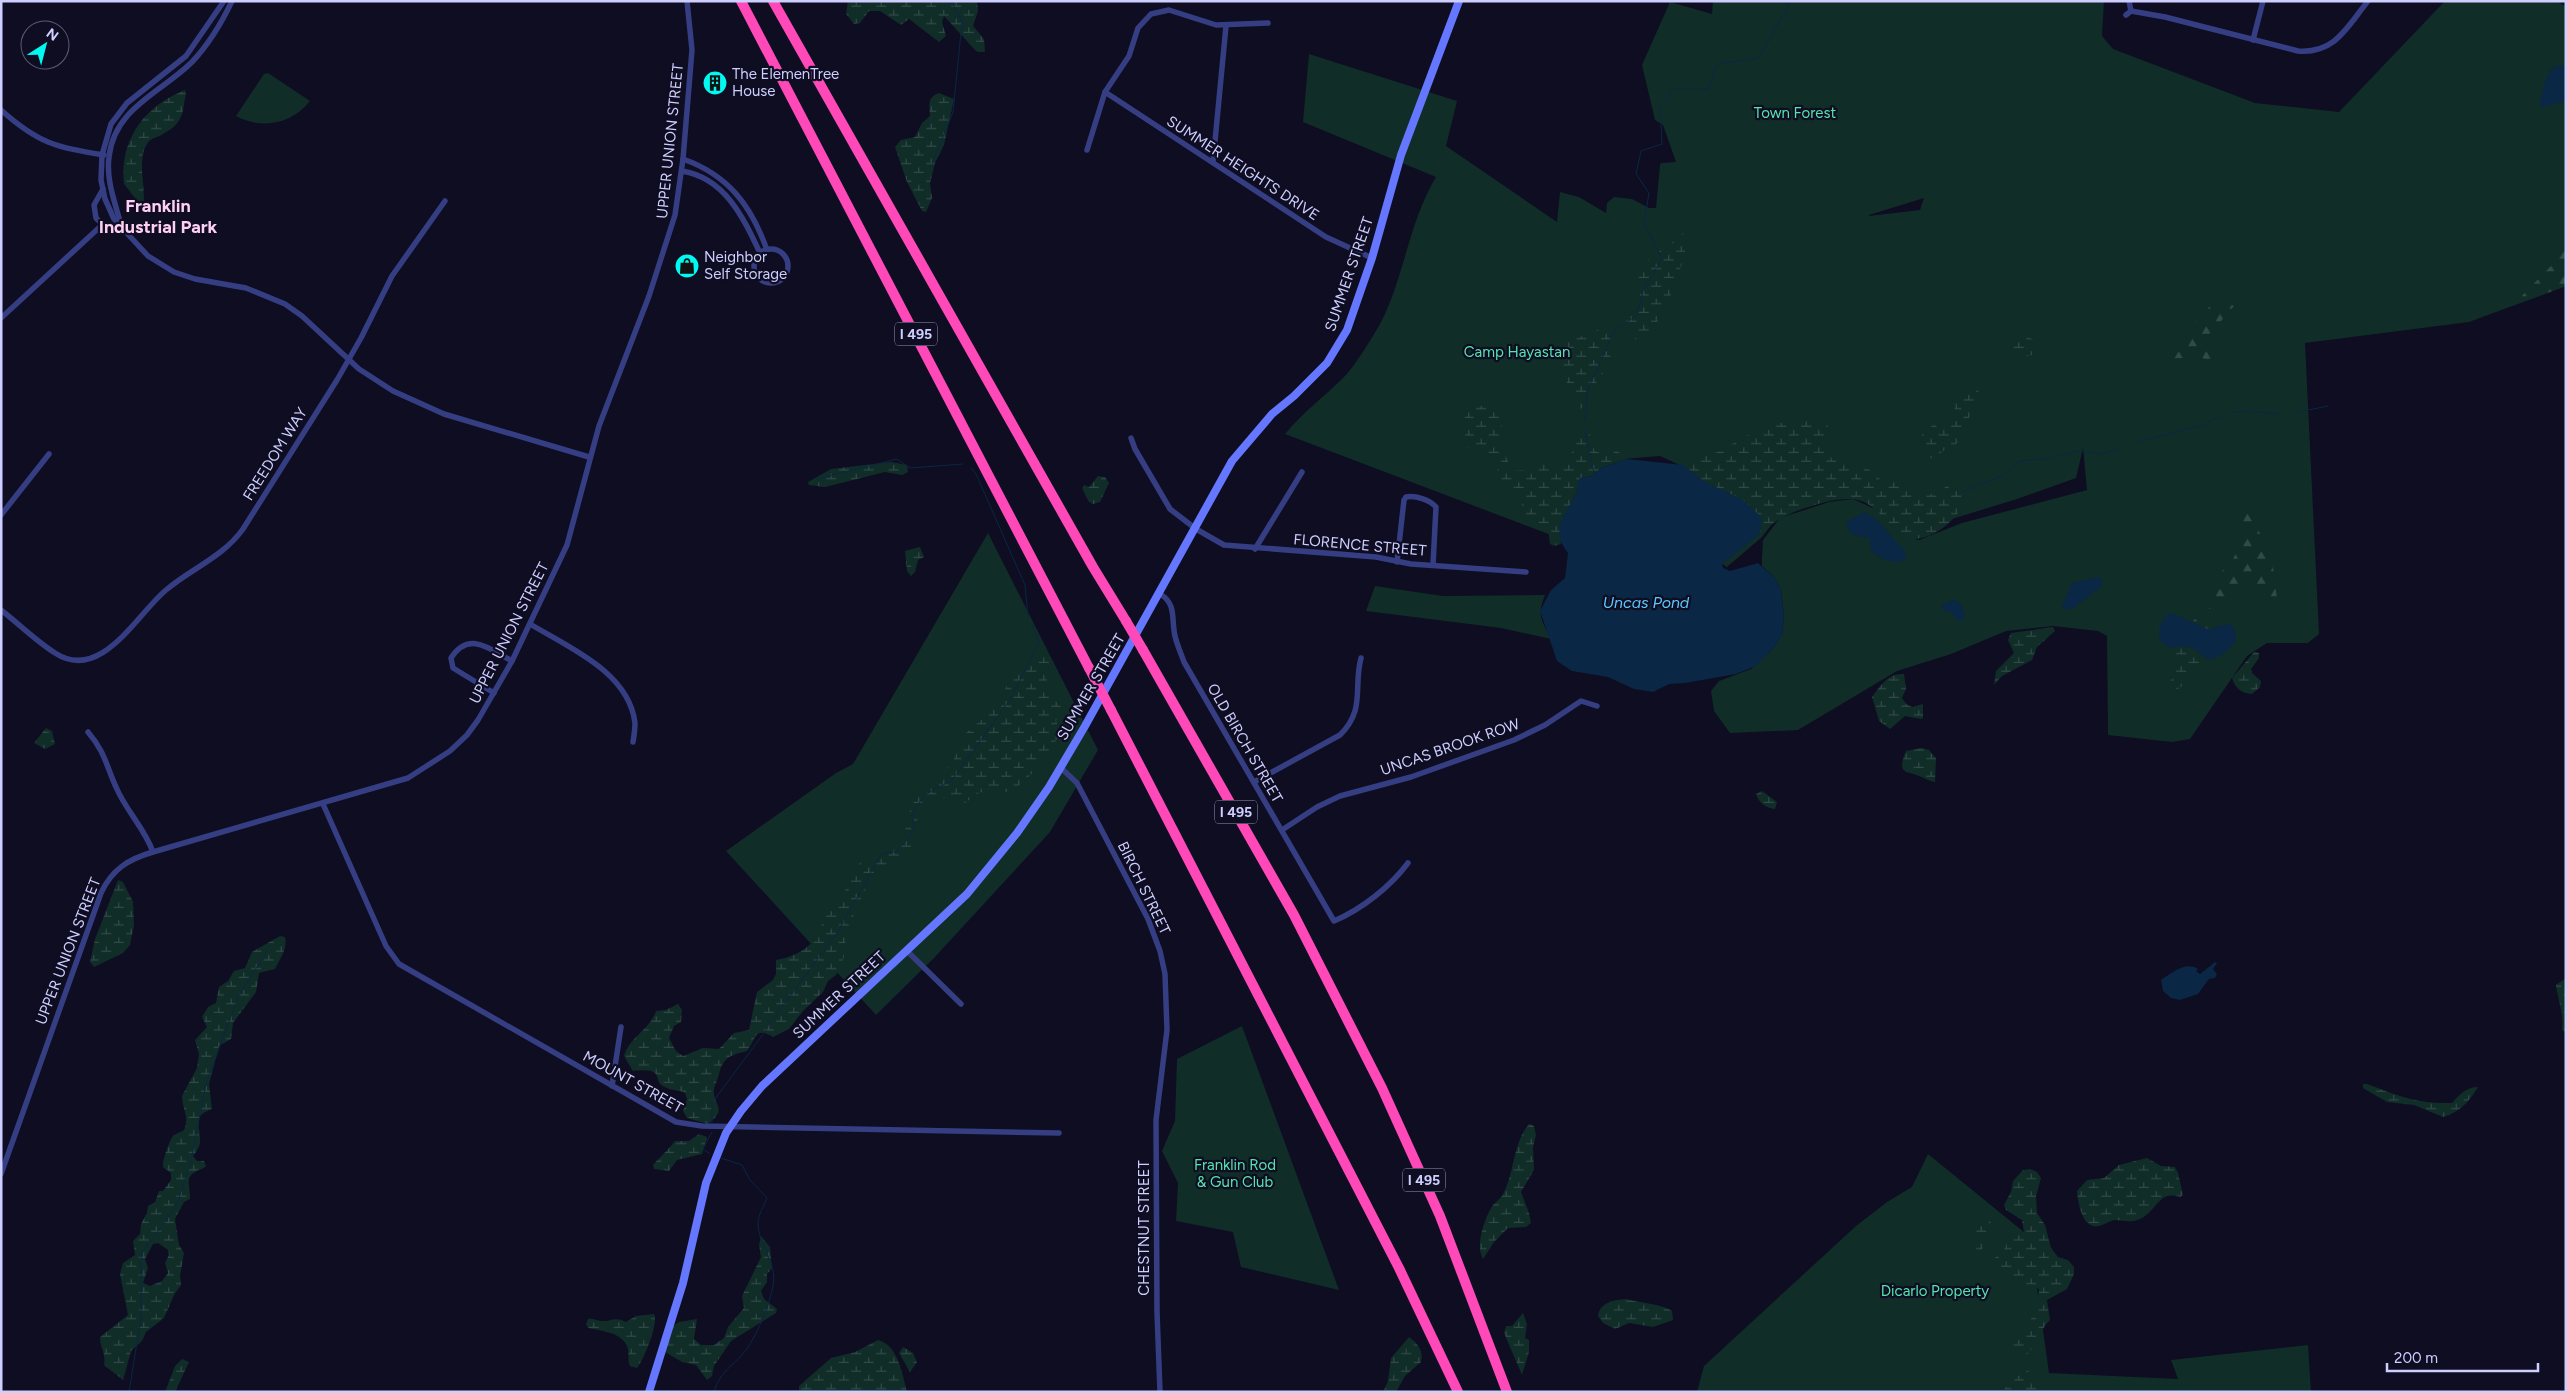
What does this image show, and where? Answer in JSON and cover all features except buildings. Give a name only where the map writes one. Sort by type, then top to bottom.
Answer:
[{"type":"highway","name":"I 495","points":[[741,1],[1400,1268],[1458,1392]]},
{"type":"highway","name":"I 495","points":[[773,1],[1093,567],[1143,650],[1294,915],[1382,1088],[1440,1216],[1507,1392]]},
{"type":"main road","name":"SUMMER STREET","points":[[649,1392],[684,1275],[712,1164],[731,1126],[741,1111],[774,1074],[907,951],[980,880],[1038,804],[1160,594],[1226,471],[1247,442],[1272,414],[1319,372],[1338,347],[1355,310],[1372,258],[1401,155],[1459,1]]},
{"type":"street","points":[[121,227],[110,229],[102,225],[96,218],[94,208],[103,189],[106,137],[114,120],[138,93],[186,56],[224,1]]},
{"type":"street","points":[[121,227],[110,188],[106,156],[120,124],[133,108],[192,62],[222,21],[232,1]]},
{"type":"street","name":"UPPER UNION STREET","points":[[1,1174],[43,1051],[105,884],[121,866],[134,858],[399,782],[432,764],[467,735],[494,693],[512,661],[567,545],[598,426],[670,237],[682,171],[692,50],[687,1]]},
{"type":"street","points":[[2129,1],[2128,13],[2165,17],[2298,51],[2323,50],[2338,40],[2368,1]]},
{"type":"street","points":[[2253,40],[2262,1]]},
{"type":"street","points":[[1087,150],[1105,92],[1129,56],[1138,28],[1152,14],[1169,10],[1205,24],[1226,26],[1268,23]]},
{"type":"street","points":[[1213,162],[1226,26]]},
{"type":"street","name":"SUMMER HEIGHTS DRIVE","points":[[1105,92],[1326,237],[1372,258]]},
{"type":"street","points":[[1,110],[28,132],[48,144],[106,156]]},
{"type":"street","points":[[683,159],[719,176],[736,192],[749,212],[767,250]]},
{"type":"street","points":[[682,171],[704,178],[728,197],[740,213],[760,253]]},
{"type":"street","points":[[103,189],[109,211],[130,239],[148,256],[174,272],[195,279],[246,288],[285,304],[302,316],[348,360],[393,391],[444,414],[589,457]]},
{"type":"street","name":"FREEDOM WAY","points":[[1,610],[56,654],[74,660],[94,657],[114,645],[163,592],[228,547],[243,529],[348,360],[392,276],[445,201]]},
{"type":"street","points":[[1,318],[102,225]]},
{"type":"street","points":[[767,250],[781,252],[787,261],[788,271],[779,282],[768,283],[757,275],[754,265],[760,253],[767,250]]},
{"type":"street","name":"FLORENCE STREET","points":[[1132,438],[1135,449],[1163,500],[1181,519],[1224,544],[1255,549],[1376,557],[1397,562],[1526,572]]},
{"type":"street","points":[[1,515],[49,454]]},
{"type":"street","points":[[1255,549],[1302,472]]},
{"type":"street","points":[[1397,562],[1406,496],[1430,502],[1436,507],[1433,564]]},
{"type":"street","name":"OLD BIRCH STREET","points":[[1160,594],[1168,598],[1171,604],[1174,633],[1184,662],[1334,921],[1342,918],[1393,881],[1408,863]]},
{"type":"street","points":[[530,624],[600,667],[616,682],[629,704],[635,723],[633,742]]},
{"type":"street","points":[[494,693],[453,668],[451,658],[459,648],[470,642],[477,643],[512,661]]},
{"type":"street","points":[[1254,782],[1340,735],[1348,727],[1357,706],[1360,658]]},
{"type":"street","name":"UNCAS BROOK ROW","points":[[1282,830],[1317,807],[1340,796],[1411,777],[1514,740],[1545,725],[1581,701],[1597,706]]},
{"type":"street","points":[[88,732],[104,754],[116,787],[141,824],[154,852]]},
{"type":"street","name":"BIRCH STREET","points":[[1060,767],[1077,783],[1143,908],[1156,940],[1165,974],[1167,1002],[1163,1064]]},
{"type":"street","name":"MOUNT STREET","points":[[323,804],[386,946],[399,964],[676,1122],[693,1125],[1059,1133]]},
{"type":"street","points":[[907,951],[961,1004]]},
{"type":"street","points":[[612,1086],[615,1078],[621,1027]]},
{"type":"street","name":"CHESTNUT STREET","points":[[1160,1392],[1157,1312],[1156,1120],[1163,1064]]},
{"type":"green space","points":[[848,1],[977,1],[978,11],[973,26],[984,39],[985,52],[975,50],[944,16],[942,22],[946,36],[939,42],[909,19],[901,25],[880,11],[869,11],[860,23],[854,24],[846,14]]},
{"type":"green space","points":[[1713,1],[2104,1],[2102,36],[2113,49],[2255,103],[2339,112],[2445,1],[2557,1],[2566,7],[2566,286],[2469,322],[2305,343],[2319,634],[2308,643],[2267,643],[2247,656],[2190,739],[2172,742],[2108,735],[2107,636],[2098,631],[2053,626],[2006,631],[1951,654],[1897,671],[1798,730],[1730,733],[1714,711],[1711,691],[1719,681],[1751,669],[1771,651],[1782,635],[1784,617],[1781,590],[1775,578],[1762,566],[1763,540],[1780,518],[1829,502],[1853,499],[1875,509],[1901,536],[1919,540],[1962,523],[2087,490],[2083,448],[2076,478],[2017,499],[1916,530],[1852,494],[1778,516],[1762,537],[1727,567],[1719,562],[1688,469],[1660,456],[1611,460],[1584,471],[1561,511],[1564,540],[1285,434],[1299,418],[1345,376],[1377,329],[1391,299],[1420,211],[1436,177],[1303,122],[1309,54],[1457,101],[1446,146],[1557,222],[1560,192],[1579,197],[1606,213],[1607,203],[1614,197],[1632,199],[1649,208],[1656,208],[1660,165],[1661,163],[1676,162],[1663,125],[1655,120],[1642,65],[1670,2],[1712,14]],"holes":[[[1924,198],[1920,210],[1869,216]]]},
{"type":"green space","points":[[268,73],[310,101],[303,109],[286,120],[256,123],[236,116],[264,74]]},
{"type":"green space","points":[[185,90],[186,96],[182,115],[178,122],[168,131],[150,140],[144,151],[142,158],[143,208],[124,184],[126,153],[138,126],[147,115],[158,105]]},
{"type":"green space","points":[[939,93],[954,99],[944,145],[935,163],[930,183],[932,198],[926,212],[922,211],[907,182],[895,147],[901,140],[915,137],[922,123],[930,116],[930,100]]},
{"type":"green space","points":[[1683,233],[1686,242],[1684,258],[1668,303],[1655,326],[1636,340],[1627,327],[1626,320],[1639,304],[1638,273],[1650,258]]},
{"type":"green space","points":[[2566,246],[2566,286],[2512,306],[2552,265]]},
{"type":"green space","points":[[2221,300],[2234,306],[2208,336],[2208,342],[2215,343],[2219,354],[2217,366],[2201,357],[2163,359],[2164,355],[2212,304]]},
{"type":"green space","points":[[1605,327],[1612,338],[1612,352],[1607,366],[1600,378],[1589,390],[1581,409],[1569,390],[1556,352],[1557,345],[1560,340],[1570,341]]},
{"type":"green space","points":[[2022,335],[2037,341],[2038,346],[2032,355],[2024,357],[2008,354],[2006,348],[2015,338]]},
{"type":"green space","points":[[1969,383],[1976,385],[1981,399],[1966,422],[1963,437],[1959,442],[1930,459],[1922,445],[1922,434],[1934,424],[1951,420],[1955,413],[1954,396],[1964,392]]},
{"type":"green space","points":[[1473,403],[1500,412],[1502,426],[1497,449],[1505,455],[1513,471],[1526,470],[1544,461],[1559,467],[1569,464],[1573,458],[1572,439],[1578,430],[1590,434],[1591,443],[1595,451],[1603,453],[1616,450],[1627,459],[1601,468],[1593,476],[1580,478],[1577,492],[1560,525],[1561,544],[1554,546],[1550,544],[1548,529],[1525,515],[1518,493],[1504,484],[1491,456],[1471,450],[1464,443],[1467,423],[1464,415],[1468,407]]},
{"type":"green space","points":[[1813,419],[1824,419],[1828,426],[1824,447],[1833,460],[1848,461],[1867,468],[1881,480],[1898,480],[1914,489],[1938,496],[1949,482],[1953,482],[1961,491],[1962,502],[1958,512],[1939,531],[1927,537],[1914,539],[1903,537],[1897,533],[1870,505],[1862,501],[1844,499],[1816,504],[1798,511],[1760,532],[1762,518],[1743,500],[1705,482],[1683,465],[1687,463],[1690,453],[1707,455],[1718,452],[1769,423],[1778,422],[1792,426]]},
{"type":"green space","points":[[891,462],[907,465],[908,472],[902,475],[885,472],[825,487],[809,485],[808,482],[831,469]]},
{"type":"green space","points":[[1098,476],[1105,477],[1109,483],[1100,502],[1093,504],[1089,502],[1082,488],[1084,485],[1089,487]]},
{"type":"green space","points":[[2244,506],[2248,510],[2266,545],[2273,567],[2278,606],[2274,609],[2263,594],[2255,588],[2239,589],[2225,597],[2220,603],[2217,610],[2217,626],[2210,630],[2193,624],[2193,621],[2211,607],[2214,602],[2214,583],[2218,575],[2232,561],[2242,541]]},
{"type":"green space","points":[[988,533],[1098,750],[1050,832],[934,958],[876,1015],[726,851],[836,773],[853,764]]},
{"type":"green space","points":[[920,547],[924,557],[918,560],[915,572],[911,576],[907,571],[905,551]]},
{"type":"green space","points":[[1375,586],[1443,596],[1545,595],[1541,608],[1541,617],[1551,639],[1501,628],[1366,611]]},
{"type":"green space","points":[[2053,627],[2055,631],[2037,647],[2032,660],[2002,676],[1994,685],[1996,671],[2014,653],[2008,640],[2011,633]]},
{"type":"green space","points":[[2185,646],[2197,649],[2204,657],[2184,684],[2176,690],[2172,688],[2171,683],[2176,653],[2175,648]]},
{"type":"green space","points":[[2254,652],[2259,653],[2259,658],[2251,669],[2252,673],[2261,681],[2260,687],[2252,694],[2239,689],[2232,678]]},
{"type":"green space","points":[[1041,653],[1051,661],[1046,682],[1048,692],[1064,712],[1056,720],[1059,735],[1039,766],[1026,780],[1004,793],[980,792],[965,803],[955,799],[944,798],[933,798],[923,801],[918,809],[917,824],[910,849],[880,871],[868,884],[846,933],[844,957],[836,975],[828,981],[823,992],[803,1011],[789,1029],[773,1037],[759,1033],[747,1051],[736,1054],[725,1061],[714,1089],[719,1110],[714,1119],[708,1124],[687,1118],[683,1111],[687,1099],[685,1093],[662,1085],[655,1073],[651,1071],[633,1071],[624,1056],[630,1043],[653,1018],[656,1011],[666,1010],[678,1004],[682,1010],[681,1022],[674,1026],[669,1038],[676,1051],[683,1056],[703,1048],[719,1049],[734,1033],[749,1030],[757,992],[773,980],[776,974],[776,960],[802,951],[814,940],[822,924],[823,915],[842,898],[852,872],[860,863],[893,846],[907,827],[912,799],[932,787],[943,775],[953,761],[965,734],[997,706],[1014,671],[1029,666],[1035,657]]},
{"type":"green space","points":[[1904,674],[1906,689],[1902,698],[1906,704],[1912,707],[1923,704],[1923,718],[1905,716],[1890,729],[1879,721],[1872,697],[1889,678],[1894,675]]},
{"type":"green space","points":[[46,728],[52,731],[55,744],[45,749],[34,743]]},
{"type":"green space","points":[[1922,748],[1929,750],[1936,758],[1935,782],[1903,770],[1902,764],[1906,751]]},
{"type":"green space","points":[[1762,791],[1777,802],[1775,809],[1766,806],[1759,800],[1756,794]]},
{"type":"green space","points":[[118,880],[123,882],[133,902],[134,925],[130,945],[123,953],[94,967],[90,962],[95,939]]},
{"type":"green space","points":[[280,936],[285,937],[284,949],[275,969],[259,973],[256,992],[233,1023],[231,1039],[219,1046],[209,1084],[212,1109],[205,1112],[199,1118],[200,1144],[193,1156],[197,1161],[204,1161],[206,1166],[190,1177],[190,1199],[184,1202],[175,1219],[179,1245],[184,1253],[180,1276],[181,1285],[174,1295],[164,1318],[146,1332],[142,1341],[131,1351],[123,1380],[104,1365],[100,1337],[128,1315],[120,1274],[123,1263],[135,1255],[133,1241],[140,1234],[141,1224],[147,1213],[148,1206],[155,1202],[159,1191],[163,1191],[171,1180],[171,1173],[163,1167],[164,1161],[171,1139],[174,1135],[184,1130],[186,1125],[182,1096],[197,1068],[199,1054],[195,1040],[207,1027],[202,1017],[208,1007],[216,1003],[219,987],[228,981],[234,971],[245,968],[252,952]],"holes":[[[158,1243],[168,1250],[169,1255],[165,1263],[168,1273],[162,1281],[150,1286],[143,1283],[148,1268],[145,1259],[153,1244]]]},
{"type":"green space","points":[[2566,978],[2566,1034],[2562,1029],[2562,1012],[2556,985]]},
{"type":"green space","name":"Franklin Rod & Gun Club","points":[[1242,1026],[1339,1290],[1241,1267],[1233,1232],[1176,1221],[1178,1183],[1162,1151],[1175,1121],[1177,1059]]},
{"type":"green space","points":[[2363,1084],[2408,1098],[2440,1103],[2452,1103],[2466,1090],[2478,1087],[2464,1106],[2443,1117],[2414,1105],[2387,1102],[2363,1088]]},
{"type":"green space","points":[[1529,1124],[1534,1126],[1536,1135],[1533,1147],[1534,1170],[1521,1192],[1531,1223],[1526,1227],[1508,1228],[1494,1242],[1483,1259],[1480,1241],[1483,1226],[1491,1208],[1502,1196],[1519,1141]]},
{"type":"green space","points":[[699,1134],[707,1137],[702,1154],[677,1160],[669,1171],[654,1169],[653,1165],[675,1141],[689,1141]]},
{"type":"green space","name":"Dicarlo Property","points":[[1928,1154],[2030,1237],[2049,1373],[2178,1379],[2171,1360],[2308,1345],[2311,1392],[1697,1392],[1704,1366],[1856,1226],[1887,1202],[1912,1187]]},
{"type":"green space","points":[[2147,1158],[2161,1166],[2175,1167],[2183,1195],[2180,1197],[2166,1196],[2144,1217],[2134,1221],[2114,1220],[2099,1226],[2089,1224],[2082,1214],[2077,1191],[2087,1180],[2104,1178],[2119,1165]]},
{"type":"green space","points":[[2030,1169],[2037,1172],[2041,1178],[2036,1196],[2037,1213],[2045,1225],[2051,1248],[2058,1257],[2068,1260],[2074,1267],[2074,1274],[2067,1289],[2047,1300],[2050,1320],[2034,1346],[2021,1358],[2012,1352],[2009,1347],[2016,1341],[2030,1322],[2039,1290],[2035,1285],[2012,1283],[1992,1264],[1993,1259],[2003,1252],[2008,1241],[2024,1232],[2022,1220],[2006,1210],[2004,1205],[2011,1192],[2013,1181],[2023,1170]]},
{"type":"green space","points":[[1987,1214],[1991,1221],[1984,1247],[1977,1254],[1974,1246],[1975,1235],[1983,1215]]},
{"type":"green space","points":[[761,1236],[770,1247],[772,1268],[767,1274],[767,1282],[761,1291],[764,1299],[777,1309],[776,1313],[731,1341],[714,1366],[712,1376],[707,1380],[696,1365],[682,1362],[665,1352],[671,1327],[679,1322],[697,1319],[694,1339],[701,1345],[714,1345],[724,1338],[728,1327],[744,1308],[742,1296],[761,1257],[759,1245]]},
{"type":"green space","points":[[1626,1299],[1668,1309],[1672,1311],[1673,1320],[1653,1327],[1629,1323],[1615,1329],[1603,1323],[1598,1316],[1599,1311],[1612,1301]]},
{"type":"green space","points":[[1523,1313],[1527,1324],[1525,1338],[1529,1340],[1529,1352],[1522,1375],[1504,1333],[1506,1326],[1512,1326]]},
{"type":"green space","points":[[654,1314],[654,1325],[650,1341],[637,1368],[630,1366],[627,1346],[624,1341],[610,1333],[588,1328],[586,1324],[588,1319],[605,1321],[618,1319],[626,1322],[636,1316]]},
{"type":"green space","points":[[1409,1337],[1420,1348],[1421,1362],[1405,1376],[1396,1392],[1383,1392],[1388,1381],[1391,1358]]},
{"type":"green space","points":[[878,1340],[885,1343],[895,1354],[907,1392],[799,1392],[799,1386],[831,1358],[855,1352]]},
{"type":"green space","points":[[903,1347],[913,1353],[917,1362],[910,1372],[899,1353]]},
{"type":"green space","points":[[182,1359],[189,1362],[175,1392],[165,1392],[175,1366]]},
{"type":"green space","points":[[2025,1370],[2033,1373],[2037,1378],[2041,1392],[2001,1392]]},
{"type":"water","points":[[2557,65],[2566,67],[2566,101],[2542,107],[2539,103],[2547,78],[2552,69]]},
{"type":"water","name":"Uncas Pond","points":[[1627,459],[1683,465],[1705,482],[1743,500],[1762,518],[1760,532],[1755,538],[1722,564],[1723,568],[1730,571],[1758,563],[1775,578],[1781,590],[1784,617],[1782,635],[1771,651],[1756,666],[1736,674],[1669,684],[1653,692],[1634,689],[1608,677],[1572,671],[1557,661],[1540,611],[1551,590],[1565,578],[1568,553],[1562,545],[1560,537],[1561,522],[1577,492],[1580,478],[1593,476],[1601,468]]},
{"type":"water","points":[[1865,512],[1877,520],[1905,551],[1906,557],[1903,560],[1894,562],[1879,556],[1871,551],[1869,538],[1861,537],[1848,530],[1847,521]]},
{"type":"water","points":[[2098,577],[2102,580],[2102,586],[2072,609],[2067,610],[2062,607],[2072,583]]},
{"type":"water","points":[[1954,600],[1961,604],[1965,616],[1963,621],[1957,620],[1951,612],[1943,610],[1941,605]]},
{"type":"water","points":[[2171,613],[2210,630],[2217,626],[2229,624],[2235,629],[2236,641],[2226,652],[2212,659],[2204,657],[2197,650],[2191,648],[2167,646],[2160,639],[2159,630],[2166,615]]},
{"type":"water","points":[[2215,962],[2217,963],[2213,969],[2217,974],[2215,978],[2209,979],[2198,994],[2180,1000],[2171,998],[2163,991],[2161,980],[2174,971],[2188,966],[2198,969],[2196,971],[2200,974]]},
{"type":"waterway","points":[[932,164],[953,112],[962,22],[951,1]]},
{"type":"waterway","points":[[1585,420],[1587,391],[1614,331],[1637,315],[1643,291],[1662,258],[1644,223],[1649,193],[1636,174],[1641,151],[1662,144],[1660,105],[1674,89],[1708,89],[1717,64],[1759,58],[1791,1]]},
{"type":"waterway","points":[[2294,413],[2328,406]]},
{"type":"waterway","points":[[2231,413],[2247,411],[2277,414]]},
{"type":"waterway","points":[[2134,443],[2203,425],[2222,415]]},
{"type":"waterway","points":[[1585,431],[1595,477]]},
{"type":"waterway","points":[[1961,492],[2002,476],[2018,462],[2047,459],[2077,451],[2102,454],[2116,449]]},
{"type":"waterway","points":[[817,479],[897,459],[910,468],[963,464]]},
{"type":"waterway","points":[[971,468],[976,474],[1025,585],[1028,617]]},
{"type":"waterway","points":[[768,1026],[839,930],[881,854],[897,851],[914,831],[912,815],[924,795],[952,780],[1011,698],[1039,642],[1032,624]]},
{"type":"waterway","points":[[129,1392],[141,1318],[141,1254],[176,1207],[191,1161],[206,1084],[238,997],[267,951]]},
{"type":"waterway","points":[[712,1122],[712,1103],[766,1030]]},
{"type":"waterway","points":[[710,1154],[703,1149],[712,1132]]},
{"type":"waterway","points":[[714,1392],[720,1378],[741,1356],[755,1336],[769,1302],[774,1278],[773,1270],[761,1239],[758,1223],[767,1198],[750,1180],[742,1165],[721,1158]]},
{"type":"place","name":"The ElemenTree House","points":[[715,83]]},
{"type":"place","name":"Neighbor Self Storage","points":[[687,266]]},
{"type":"district","name":"Franklin Industrial Park","points":[[158,216]]},
{"type":"park label","name":"Town Forest","points":[[1795,113]]},
{"type":"park label","name":"Camp Hayastan","points":[[1517,352]]}]
